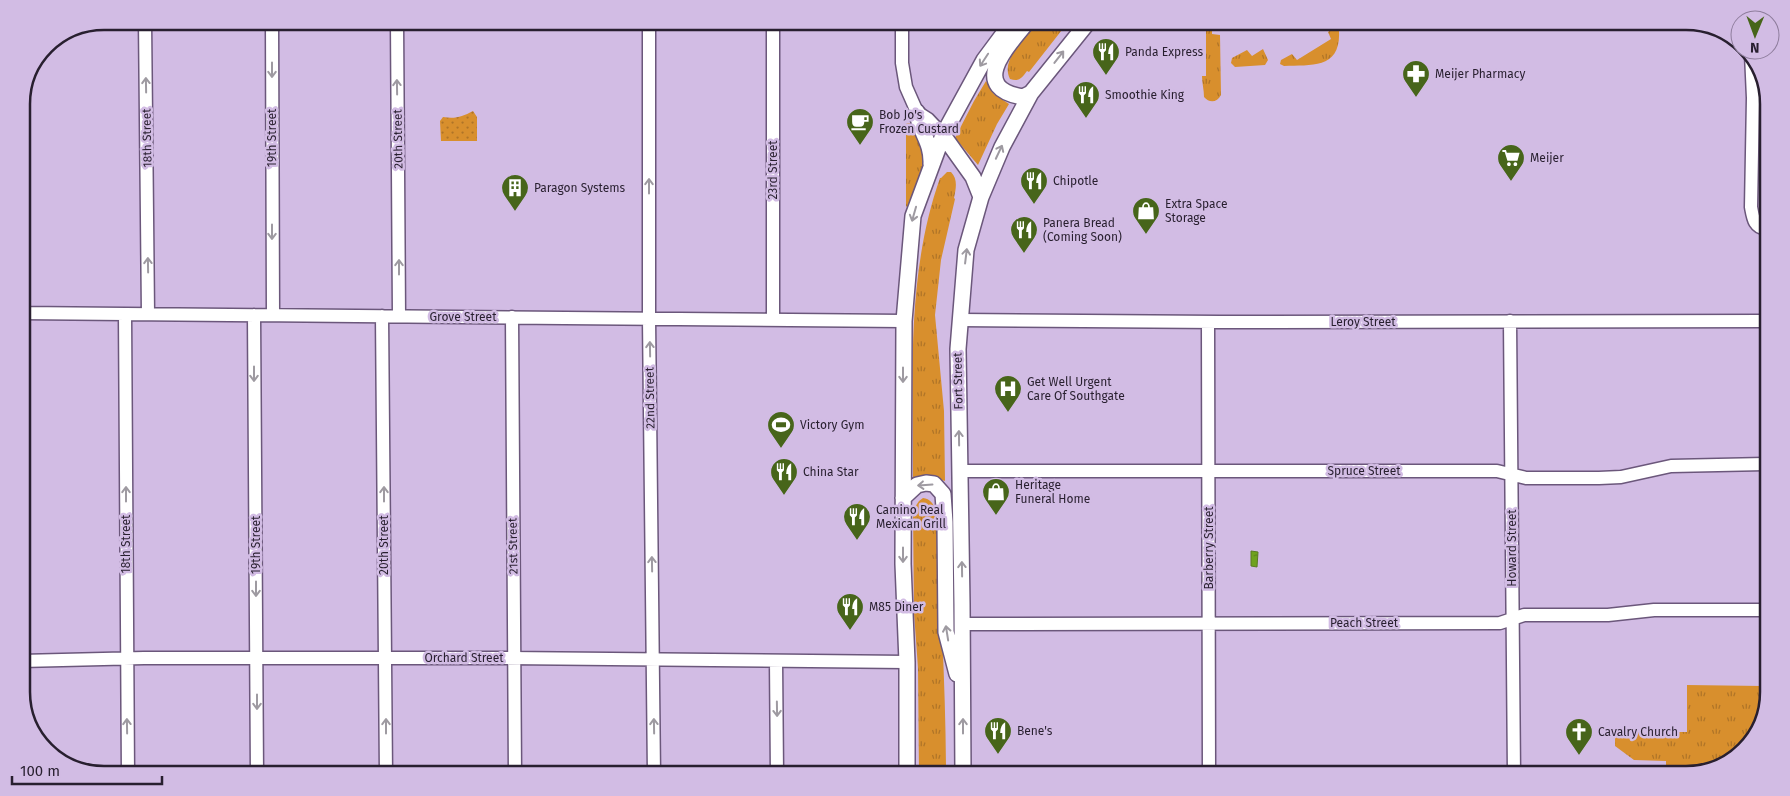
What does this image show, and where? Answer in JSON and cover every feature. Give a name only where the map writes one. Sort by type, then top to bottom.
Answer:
[{"type":"main road","points":[[907,766],[907,662],[904,616],[903,498],[904,320],[913,216],[943,134],[984,60],[1006,30]]},
{"type":"main road","points":[[1021,30],[1002,55],[994,70],[994,81],[1004,92],[1023,97],[1031,93]]},
{"type":"main road","points":[[1075,37],[1077,30]]},
{"type":"main road","name":"Fort Street","points":[[963,766],[958,349],[966,250],[980,197],[1002,147],[1031,93],[1081,30]]},
{"type":"main road","points":[[917,112],[918,122],[930,146],[932,154],[931,168]]},
{"type":"main road","points":[[943,134],[973,177],[980,197]]},
{"type":"main road","points":[[903,498],[917,484],[926,483],[938,487],[943,494],[946,632],[963,697]]},
{"type":"main road","points":[[904,616],[910,628],[913,654],[915,766]]},
{"type":"street","name":"18th Street","points":[[146,30],[148,314]]},
{"type":"street","name":"19th Street","points":[[272,30],[272,315]]},
{"type":"street","name":"20th Street","points":[[396,30],[399,316]]},
{"type":"street","name":"22nd Street","points":[[649,30],[649,319],[654,766]]},
{"type":"street","name":"23rd Street","points":[[773,319],[774,30]]},
{"type":"street","points":[[902,30],[902,63],[906,87],[917,112],[928,118],[943,134]]},
{"type":"street","points":[[1752,70],[1751,207],[1754,222],[1760,226]]},
{"type":"street","name":"Grove Street","points":[[30,313],[904,320]]},
{"type":"street","name":"18th Street","points":[[125,314],[128,766]]},
{"type":"street","name":"19th Street","points":[[254,315],[257,766]]},
{"type":"street","name":"20th Street","points":[[382,316],[386,766]]},
{"type":"street","name":"21st Street","points":[[512,317],[515,766]]},
{"type":"street","name":"Leroy Street","points":[[960,320],[1208,322],[1760,321]]},
{"type":"street","name":"Howard Street","points":[[1510,321],[1514,766]]},
{"type":"street","name":"Barberry Street","points":[[1208,322],[1209,766]]},
{"type":"street","name":"Spruce Street","points":[[960,471],[1497,471],[1526,478],[1599,478],[1621,476],[1671,466],[1760,464]]},
{"type":"street","name":"Peach Street","points":[[962,624],[1500,623],[1524,615],[1608,615],[1654,610],[1760,610]]},
{"type":"street","name":"Orchard Street","points":[[30,661],[256,658],[514,658],[907,662]]},
{"type":"street","points":[[776,661],[777,766]]},
{"type":"green space","points":[[1028,30],[1062,30],[1029,72],[1027,71],[1018,80],[1010,79],[1009,75],[1009,62],[1013,52],[1011,50]]},
{"type":"green space","points":[[1206,30],[1212,30],[1212,34],[1220,35],[1221,95],[1217,100],[1208,100],[1204,97],[1202,76],[1206,76]]},
{"type":"green space","points":[[1330,30],[1339,31],[1338,43],[1330,59],[1314,65],[1284,66],[1280,64],[1281,60],[1292,54],[1297,60],[1331,39],[1328,32]]},
{"type":"green space","points":[[1263,49],[1268,60],[1265,65],[1235,67],[1231,63],[1232,58],[1247,50],[1252,56]]},
{"type":"green space","points":[[986,81],[994,94],[1009,104],[997,124],[978,165],[955,138]]},
{"type":"green space","points":[[473,111],[477,117],[477,141],[441,141],[440,121],[443,117],[458,117]]},
{"type":"green space","points":[[906,124],[913,125],[925,157],[910,207],[908,208],[906,206]]},
{"type":"green space","points":[[947,172],[951,172],[955,178],[955,199],[941,260],[935,315],[944,411],[945,481],[929,477],[913,477],[913,364],[914,326],[921,252],[940,178]]},
{"type":"green space","points":[[923,498],[932,502],[938,518],[946,766],[919,766],[913,510]]},
{"type":"green space","points":[[1687,685],[1760,686],[1759,707],[1745,737],[1727,754],[1710,762],[1686,766],[1666,766],[1666,761],[1634,760],[1615,746],[1615,732],[1687,732]]},
{"type":"water","points":[[1251,551],[1258,552],[1257,567],[1251,566]]},
{"type":"place","name":"Panda Express","points":[[1106,76]]},
{"type":"place","name":"Meijer Pharmacy","points":[[1416,98]]},
{"type":"place","name":"Smoothie King","points":[[1086,119]]},
{"type":"place","name":"Bob Jo's Frozen Custard","points":[[860,146]]},
{"type":"place","name":"Meijer","points":[[1511,182]]},
{"type":"place","name":"Chipotle","points":[[1034,205]]},
{"type":"place","name":"Paragon Systems","points":[[515,212]]},
{"type":"place","name":"Extra Space Storage","points":[[1146,235]]},
{"type":"place","name":"Panera Bread (Coming Soon)","points":[[1024,254]]},
{"type":"place","name":"Get Well Urgent Care Of Southgate","points":[[1008,413]]},
{"type":"place","name":"Victory Gym","points":[[781,449]]},
{"type":"place","name":"China Star","points":[[784,496]]},
{"type":"place","name":"Heritage Funeral Home","points":[[996,516]]},
{"type":"place","name":"Camino Real Mexican Grill","points":[[857,541]]},
{"type":"place","name":"M85 Diner","points":[[850,631]]},
{"type":"place","name":"Bene's","points":[[998,755]]},
{"type":"place","name":"Cavalry Church","points":[[1579,756]]}]
